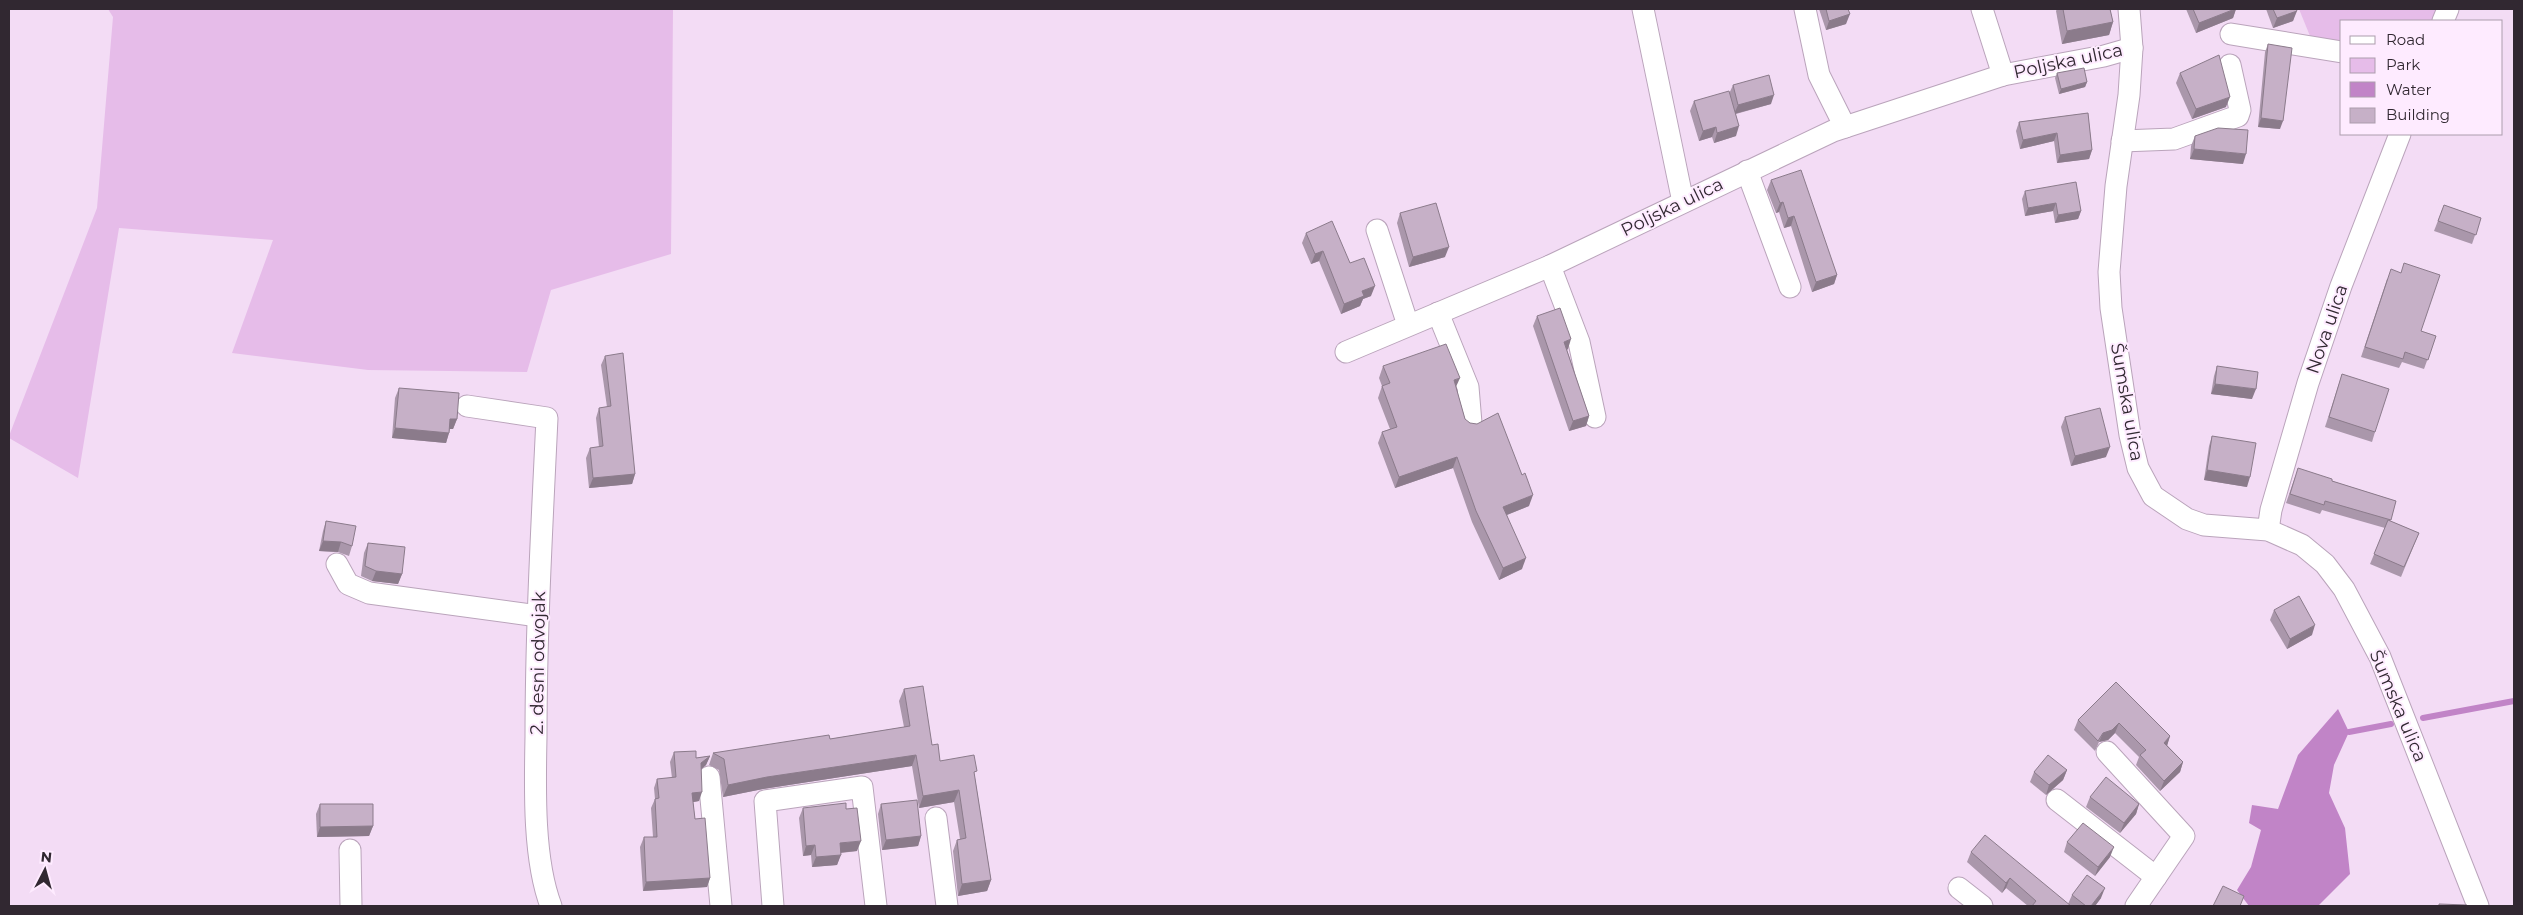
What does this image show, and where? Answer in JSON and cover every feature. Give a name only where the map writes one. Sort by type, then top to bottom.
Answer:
[{"type":"street","points":[[1643,9],[1683,202]]},
{"type":"street","points":[[1805,9],[1819,75],[1845,127]]},
{"type":"street","name":"Poljska ulica","points":[[1982,9],[2003,75]]},
{"type":"street","name":"Šumska ulica","points":[[2128,9],[2132,48],[2112,227],[2110,281],[2113,318],[2130,435],[2138,468],[2153,496],[2187,519],[2204,525],[2268,530],[2302,545],[2325,564],[2344,590],[2380,657],[2478,906]]},
{"type":"street","points":[[2231,34],[2340,52]]},
{"type":"street","name":"Poljska ulica","points":[[1346,352],[1550,266],[1747,171],[1845,127],[2003,75],[2104,56],[2132,48]]},
{"type":"street","points":[[2122,141],[2174,139],[2238,116],[2240,110],[2230,65]]},
{"type":"street","name":"Nova ulica","points":[[2268,530],[2271,510],[2308,383],[2342,286],[2400,135]]},
{"type":"street","points":[[1747,171],[1790,287]]},
{"type":"street","points":[[1377,230],[1408,325]]},
{"type":"street","points":[[1550,266],[1579,342],[1596,417]]},
{"type":"street","points":[[1438,313],[1468,387],[1471,423]]},
{"type":"street","name":"2. desni odvojak","points":[[467,406],[546,418],[538,616],[535,793],[541,860],[551,906]]},
{"type":"street","points":[[337,564],[348,584],[368,593],[538,616]]},
{"type":"street","points":[[2107,752],[2184,836],[2136,906]]},
{"type":"street","points":[[709,777],[721,906]]},
{"type":"street","points":[[773,906],[765,801],[862,787],[876,906]]},
{"type":"street","points":[[2057,800],[2156,877]]},
{"type":"street","points":[[936,818],[947,906]]},
{"type":"street","points":[[350,850],[351,906]]},
{"type":"street","points":[[1959,888],[1982,906]]},
{"type":"green space","points":[[108,9],[673,9],[671,254],[551,290],[527,372],[368,370],[232,353],[273,240],[119,228],[78,478],[9,438],[9,436],[97,208],[113,17]]},
{"type":"green space","points":[[2299,9],[2439,9],[2434,20],[2340,20],[2340,42],[2310,36]]},
{"type":"water","points":[[2338,709],[2349,732],[2334,765],[2329,793],[2345,828],[2350,874],[2318,906],[2249,906],[2237,890],[2251,867],[2261,830],[2249,823],[2252,805],[2278,809],[2298,755]]},
{"type":"building","points":[[1826,9],[1848,9],[1850,14],[1829,21]]},
{"type":"building","points":[[2063,9],[2110,9],[2113,22],[2067,31]]},
{"type":"building","points":[[2193,9],[2235,9],[2199,23]]},
{"type":"building","points":[[2273,9],[2296,9],[2297,11],[2277,18]]},
{"type":"building","points":[[2268,44],[2292,48],[2283,121],[2261,118]]},
{"type":"building","points":[[2219,55],[2230,97],[2196,109],[2180,73]]},
{"type":"building","points":[[2084,68],[2087,82],[2061,89],[2057,73]]},
{"type":"building","points":[[1769,75],[1774,95],[1738,105],[1733,85]]},
{"type":"building","points":[[1729,91],[1739,126],[1717,133],[1716,127],[1703,131],[1694,101]]},
{"type":"building","points":[[2088,113],[2092,150],[2060,155],[2057,133],[2023,140],[2019,122]]},
{"type":"building","points":[[2218,128],[2248,130],[2246,154],[2194,149],[2195,136]]},
{"type":"building","points":[[1801,170],[1837,275],[1816,282],[1794,216],[1788,218],[1783,202],[1780,203],[1771,180]]},
{"type":"building","points":[[2076,182],[2081,211],[2058,215],[2056,203],[2028,208],[2025,191]]},
{"type":"building","points":[[1436,203],[1449,247],[1413,257],[1400,213]]},
{"type":"building","points":[[2444,205],[2481,218],[2476,235],[2438,221]]},
{"type":"building","points":[[1332,221],[1350,263],[1364,258],[1375,286],[1362,291],[1364,296],[1344,304],[1323,251],[1315,254],[1306,233]]},
{"type":"building","points":[[2404,263],[2440,275],[2421,331],[2436,336],[2428,360],[2405,352],[2403,359],[2365,347],[2391,269],[2401,273]]},
{"type":"building","points":[[1560,308],[1571,339],[1564,342],[1589,416],[1573,421],[1537,316]]},
{"type":"building","points":[[1446,344],[1460,378],[1454,380],[1465,419],[1470,423],[1477,424],[1498,413],[1522,475],[1525,473],[1533,495],[1503,507],[1526,558],[1503,568],[1476,511],[1457,457],[1399,477],[1382,432],[1397,427],[1382,386],[1390,383],[1383,366]]},
{"type":"building","points":[[623,353],[635,474],[593,478],[590,448],[603,446],[599,408],[611,406],[605,356]]},
{"type":"building","points":[[2217,366],[2258,372],[2256,389],[2215,384]]},
{"type":"building","points":[[2342,374],[2389,389],[2375,432],[2329,417]]},
{"type":"building","points":[[399,388],[459,393],[457,419],[450,419],[449,433],[395,428]]},
{"type":"building","points":[[2100,408],[2110,447],[2075,456],[2065,417]]},
{"type":"building","points":[[2212,436],[2256,443],[2250,477],[2207,470]]},
{"type":"building","points":[[2298,468],[2396,501],[2391,520],[2325,501],[2324,505],[2290,494]]},
{"type":"building","points":[[2388,520],[2419,533],[2404,567],[2374,554]]},
{"type":"building","points":[[326,521],[356,526],[352,546],[341,542],[323,541]]},
{"type":"building","points":[[368,543],[405,547],[402,574],[376,571],[365,566]]},
{"type":"building","points":[[2299,596],[2315,625],[2290,639],[2274,610]]},
{"type":"building","points":[[2116,682],[2170,736],[2164,743],[2183,762],[2164,781],[2140,755],[2146,750],[2119,723],[2112,730],[2103,733],[2098,741],[2078,720]]},
{"type":"building","points":[[923,686],[932,745],[938,744],[940,761],[974,755],[977,771],[974,772],[991,880],[962,884],[957,840],[966,838],[959,790],[923,796],[916,755],[767,777],[728,785],[724,759],[713,753],[829,735],[830,739],[910,726],[904,689]]},
{"type":"building","points":[[696,751],[696,758],[710,756],[701,763],[702,792],[692,793],[695,819],[705,818],[710,878],[646,882],[644,837],[657,837],[655,799],[659,798],[657,779],[676,777],[674,752]]},
{"type":"building","points":[[2048,755],[2067,770],[2049,785],[2034,772]]},
{"type":"building","points":[[2106,777],[2139,804],[2124,823],[2090,797]]},
{"type":"building","points":[[917,800],[921,836],[886,840],[881,804]]},
{"type":"building","points":[[846,803],[846,809],[857,808],[861,841],[840,843],[841,855],[816,857],[815,845],[806,846],[803,808]]},
{"type":"building","points":[[320,804],[373,804],[373,826],[320,827]]},
{"type":"building","points":[[2083,823],[2114,847],[2098,867],[2067,842]]},
{"type":"building","points":[[1985,835],[2071,906],[2032,906],[2036,901],[2010,878],[2006,883],[1971,852]]},
{"type":"building","points":[[2087,875],[2105,888],[2091,906],[2086,906],[2072,895]]},
{"type":"building","points":[[2223,886],[2244,896],[2240,906],[2213,906]]},
{"type":"building","points":[[2439,904],[2467,905],[2467,906],[2439,906]]},
{"type":"waterway","points":[[2423,718],[2514,701]]},
{"type":"waterway","points":[[2349,732],[2391,724]]}]
